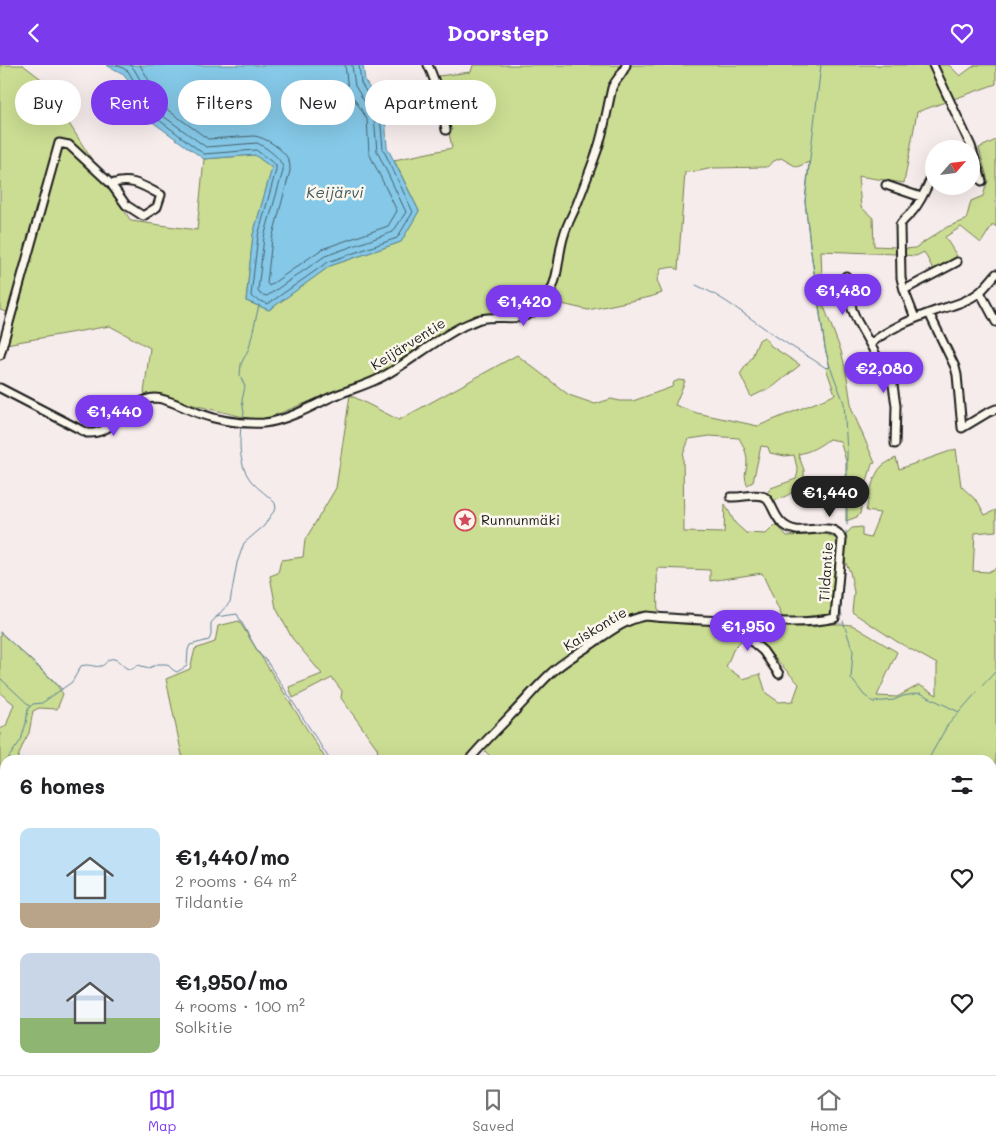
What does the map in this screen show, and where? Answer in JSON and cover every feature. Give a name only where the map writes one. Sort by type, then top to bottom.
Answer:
[{"type":"street","points":[[428,65],[443,109],[446,130]]},
{"type":"street","name":"Keijärventie","points":[[0,388],[87,433],[94,434],[114,423],[139,402],[160,398],[202,415],[218,419],[234,422],[265,423],[282,418],[378,379],[453,331],[472,322],[482,319],[515,318],[534,311],[542,304],[556,278],[559,267],[560,248],[565,232],[598,148],[614,83],[626,65]]},
{"type":"street","points":[[934,65],[971,146],[982,181]]},
{"type":"street","points":[[0,355],[59,143],[69,145],[111,184],[126,205],[143,216],[157,207],[161,195],[135,182],[120,181],[111,184]]},
{"type":"street","points":[[886,185],[921,197]]},
{"type":"street","points":[[915,318],[904,290],[900,258],[900,225],[916,207],[925,190]]},
{"type":"street","points":[[904,290],[958,262]]},
{"type":"street","points":[[870,344],[888,331],[915,318],[960,303],[980,292],[996,274]]},
{"type":"street","points":[[846,276],[852,309],[861,330],[893,385],[896,406],[895,444]]},
{"type":"street","points":[[980,292],[996,321]]},
{"type":"street","points":[[929,313],[955,367],[962,428],[996,409]]},
{"type":"street","name":"Tildantie","points":[[731,497],[764,496],[778,519],[784,525],[798,530],[833,529],[840,534],[842,540],[835,618]]},
{"type":"street","name":"Kaiskontie","points":[[473,755],[551,673],[626,622],[646,616],[729,621],[793,622],[824,621],[835,618]]},
{"type":"street","points":[[738,621],[742,633],[763,651],[779,674]]},
{"type":"green space","points":[[0,65],[23,65],[41,80],[15,80],[15,125],[70,125],[131,221],[197,230],[204,159],[255,155],[272,168],[253,235],[246,301],[269,310],[330,266],[401,242],[419,211],[394,160],[452,148],[448,125],[496,125],[496,80],[439,80],[438,76],[471,72],[473,65],[949,65],[960,76],[975,65],[996,65],[996,84],[917,112],[904,183],[858,176],[861,207],[873,218],[874,246],[896,247],[896,254],[821,251],[823,304],[841,351],[852,410],[875,463],[872,464],[860,514],[846,521],[846,461],[840,441],[829,439],[807,452],[798,454],[804,470],[804,482],[790,494],[772,501],[767,493],[771,488],[796,479],[798,472],[794,455],[785,456],[770,453],[768,447],[761,446],[753,482],[747,485],[745,474],[747,465],[746,455],[739,438],[710,436],[689,439],[683,455],[684,532],[724,533],[725,504],[735,523],[746,533],[766,534],[776,524],[787,536],[826,534],[837,539],[830,614],[783,619],[762,573],[710,581],[710,570],[657,568],[658,620],[735,624],[741,641],[734,648],[726,667],[743,679],[760,674],[766,693],[779,702],[793,701],[799,684],[745,626],[813,627],[827,624],[852,625],[897,652],[877,696],[897,697],[919,685],[937,695],[937,664],[896,641],[852,612],[854,592],[850,572],[845,561],[846,534],[852,528],[862,527],[862,536],[870,538],[880,513],[866,511],[874,481],[882,466],[896,458],[899,469],[956,449],[961,486],[978,502],[985,515],[996,510],[996,531],[975,533],[973,571],[988,572],[996,568],[996,616],[994,621],[996,622],[996,755],[489,755],[478,744],[468,755],[378,755],[377,748],[341,698],[342,691],[332,678],[293,698],[289,687],[322,674],[292,638],[276,608],[270,576],[278,573],[281,560],[303,557],[305,540],[336,488],[350,395],[399,420],[517,355],[569,395],[595,404],[611,399],[633,401],[672,387],[674,382],[679,380],[685,381],[675,405],[697,413],[758,426],[835,394],[826,368],[830,367],[825,348],[805,201],[809,162],[797,167],[781,158],[767,167],[713,168],[685,172],[678,270],[674,267],[661,269],[657,280],[662,293],[588,310],[540,299],[517,315],[496,314],[470,318],[379,374],[260,421],[144,393],[150,348],[110,326],[6,344],[14,314],[0,310]]},
{"type":"green space","points":[[996,140],[996,227],[993,224],[981,243],[961,227],[945,237],[957,256],[934,271],[924,252],[916,256],[904,255],[904,249],[915,248],[947,227],[966,220],[971,201],[983,196],[988,181],[980,148]]},
{"type":"green space","points":[[764,337],[771,346],[800,365],[774,386],[751,397],[740,374],[752,357],[759,340]]},
{"type":"green space","points":[[239,621],[323,755],[182,755],[166,679],[190,669],[195,649],[215,642],[218,626]]},
{"type":"green space","points":[[0,632],[54,681],[63,694],[57,709],[39,708],[33,711],[29,733],[19,755],[0,755],[0,729],[6,726],[14,704],[0,693]]},
{"type":"water","name":"Keijärvi","points":[[106,65],[363,65],[365,125],[386,125],[387,147],[419,211],[401,242],[330,266],[269,310],[246,301],[253,235],[272,168],[255,155],[204,159],[157,125],[168,125],[168,80],[127,80],[124,74]]},
{"type":"waterway","points":[[821,65],[805,201],[825,348],[830,368]]},
{"type":"waterway","points":[[696,285],[727,302],[826,368],[830,367]]},
{"type":"waterway","points":[[242,420],[244,413],[242,400],[245,387],[240,375],[241,364],[249,348],[259,305]]},
{"type":"waterway","points":[[831,369],[844,403],[847,452],[847,525]]},
{"type":"waterway","points":[[10,755],[21,740],[28,709],[33,704],[42,703],[72,682],[81,666],[101,666],[112,659],[129,669],[138,665],[149,668],[158,664],[167,664],[177,672],[187,666],[190,645],[209,640],[211,623],[230,602],[237,563],[244,543],[264,526],[276,509],[275,503],[252,482],[242,463],[240,448],[241,426]]},
{"type":"waterway","points":[[842,616],[846,531]]},
{"type":"waterway","points":[[216,617],[237,614],[259,654],[266,660],[327,755]]},
{"type":"waterway","points":[[843,621],[853,651],[851,678],[864,695],[873,702],[894,700],[903,696],[920,693],[959,712]]},
{"type":"waterway","points":[[0,632],[62,689]]},
{"type":"waterway","points":[[982,686],[996,671]]},
{"type":"waterway","points":[[0,678],[30,706]]},
{"type":"waterway","points":[[931,755],[947,726],[977,692]]},
{"type":"place","name":"Runnunmäki","points":[[465,520]]}]
